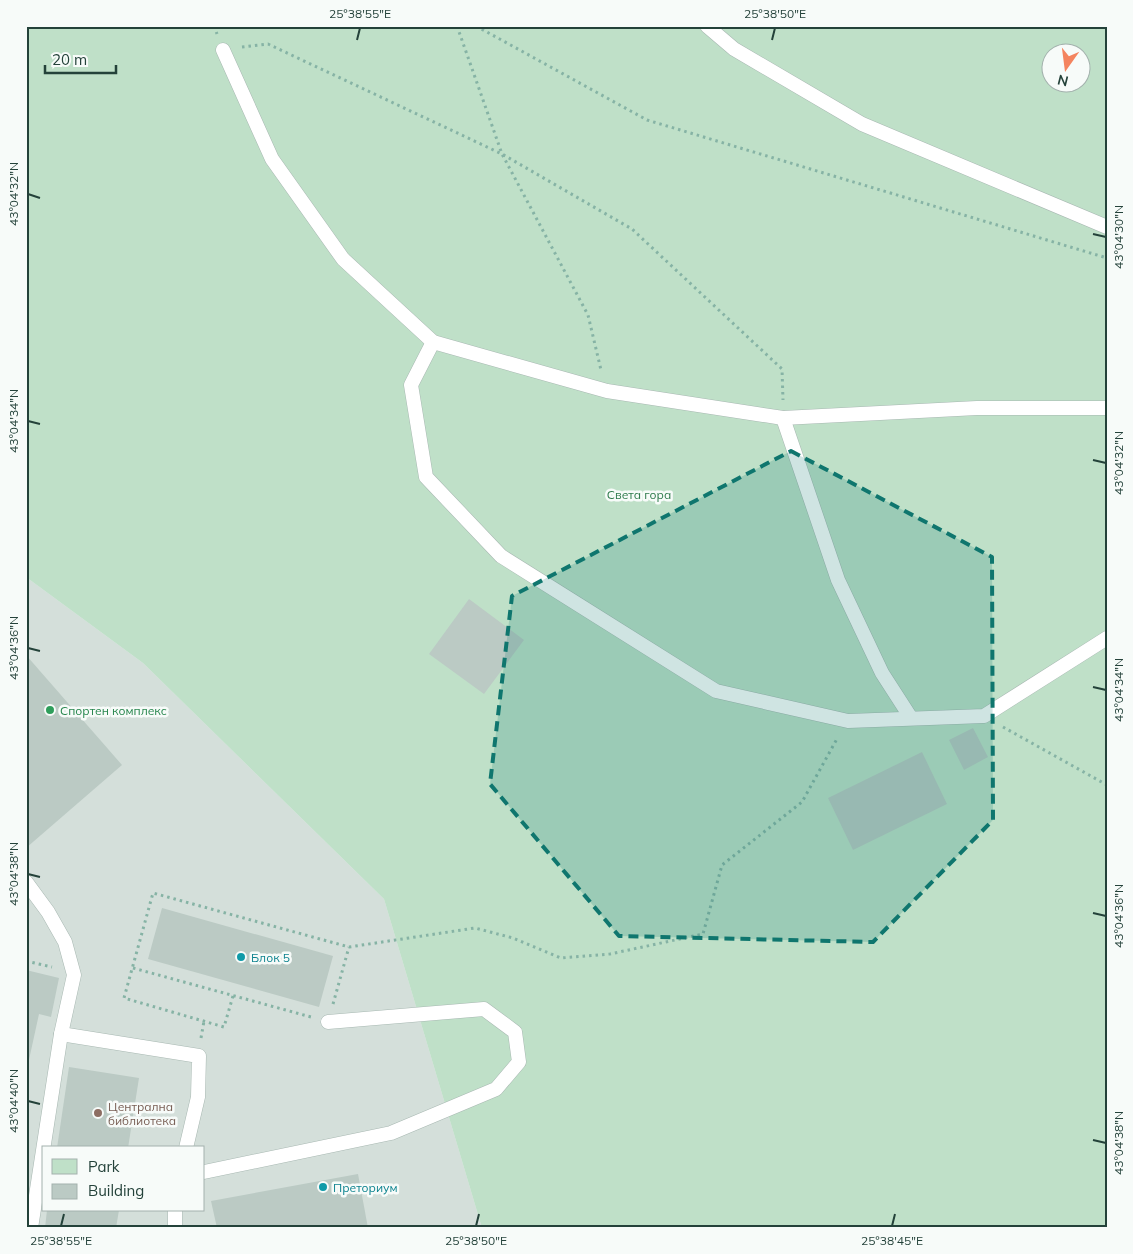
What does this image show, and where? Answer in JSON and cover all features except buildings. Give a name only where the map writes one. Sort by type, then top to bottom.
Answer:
[{"type":"lane","points":[[707,26],[734,49],[862,124],[1107,228]]},
{"type":"lane","points":[[223,50],[272,159],[343,259],[433,342],[607,391],[783,418],[977,408],[1107,408]]},
{"type":"lane","points":[[433,342],[411,384],[426,477],[501,556],[716,691],[848,721],[984,716],[1107,638]]},
{"type":"lane","points":[[783,418],[838,580],[882,673],[911,718]]},
{"type":"lane","points":[[26,882],[48,912],[65,942],[74,975],[61,1034],[44,1146]]},
{"type":"lane","points":[[205,1172],[391,1133],[496,1089],[519,1062],[515,1032],[484,1009],[328,1022]]},
{"type":"lane","points":[[61,1034],[199,1056],[198,1097],[186,1146]]},
{"type":"lane","points":[[31,1228],[42,1157]]},
{"type":"lane","points":[[175,1212],[175,1228]]},
{"type":"path","points":[[457,26],[502,154],[588,315],[607,391]]},
{"type":"path","points":[[476,26],[647,120],[1107,258]]},
{"type":"path","points":[[223,50],[268,44],[502,154],[632,229],[782,369],[783,418]]},
{"type":"path","points":[[984,716],[1107,785]]},
{"type":"path","points":[[233,996],[224,1027],[124,998],[154,893],[349,947],[475,928],[513,938],[560,958],[610,954],[703,934],[722,865],[802,802],[848,721]]},
{"type":"path","points":[[133,968],[328,1022],[349,947]]},
{"type":"highlighted area","points":[[791,451],[992,557],[993,820],[873,942],[619,936],[490,784],[512,596]]},
{"type":"shaded area","points":[[26,577],[143,663],[384,899],[482,1228],[26,1228]]},
{"type":"green space","name":"Света гора","points":[[26,26],[1107,26],[1107,1228],[482,1228],[384,899],[143,663],[26,577]]},
{"type":"place","name":"Спортен комплекс","points":[[50,710]]},
{"type":"place","name":"Блок 5","points":[[241,957]]},
{"type":"place","name":"Централна библиотека","points":[[98,1113]]},
{"type":"place","name":"Преториум","points":[[323,1187]]}]
